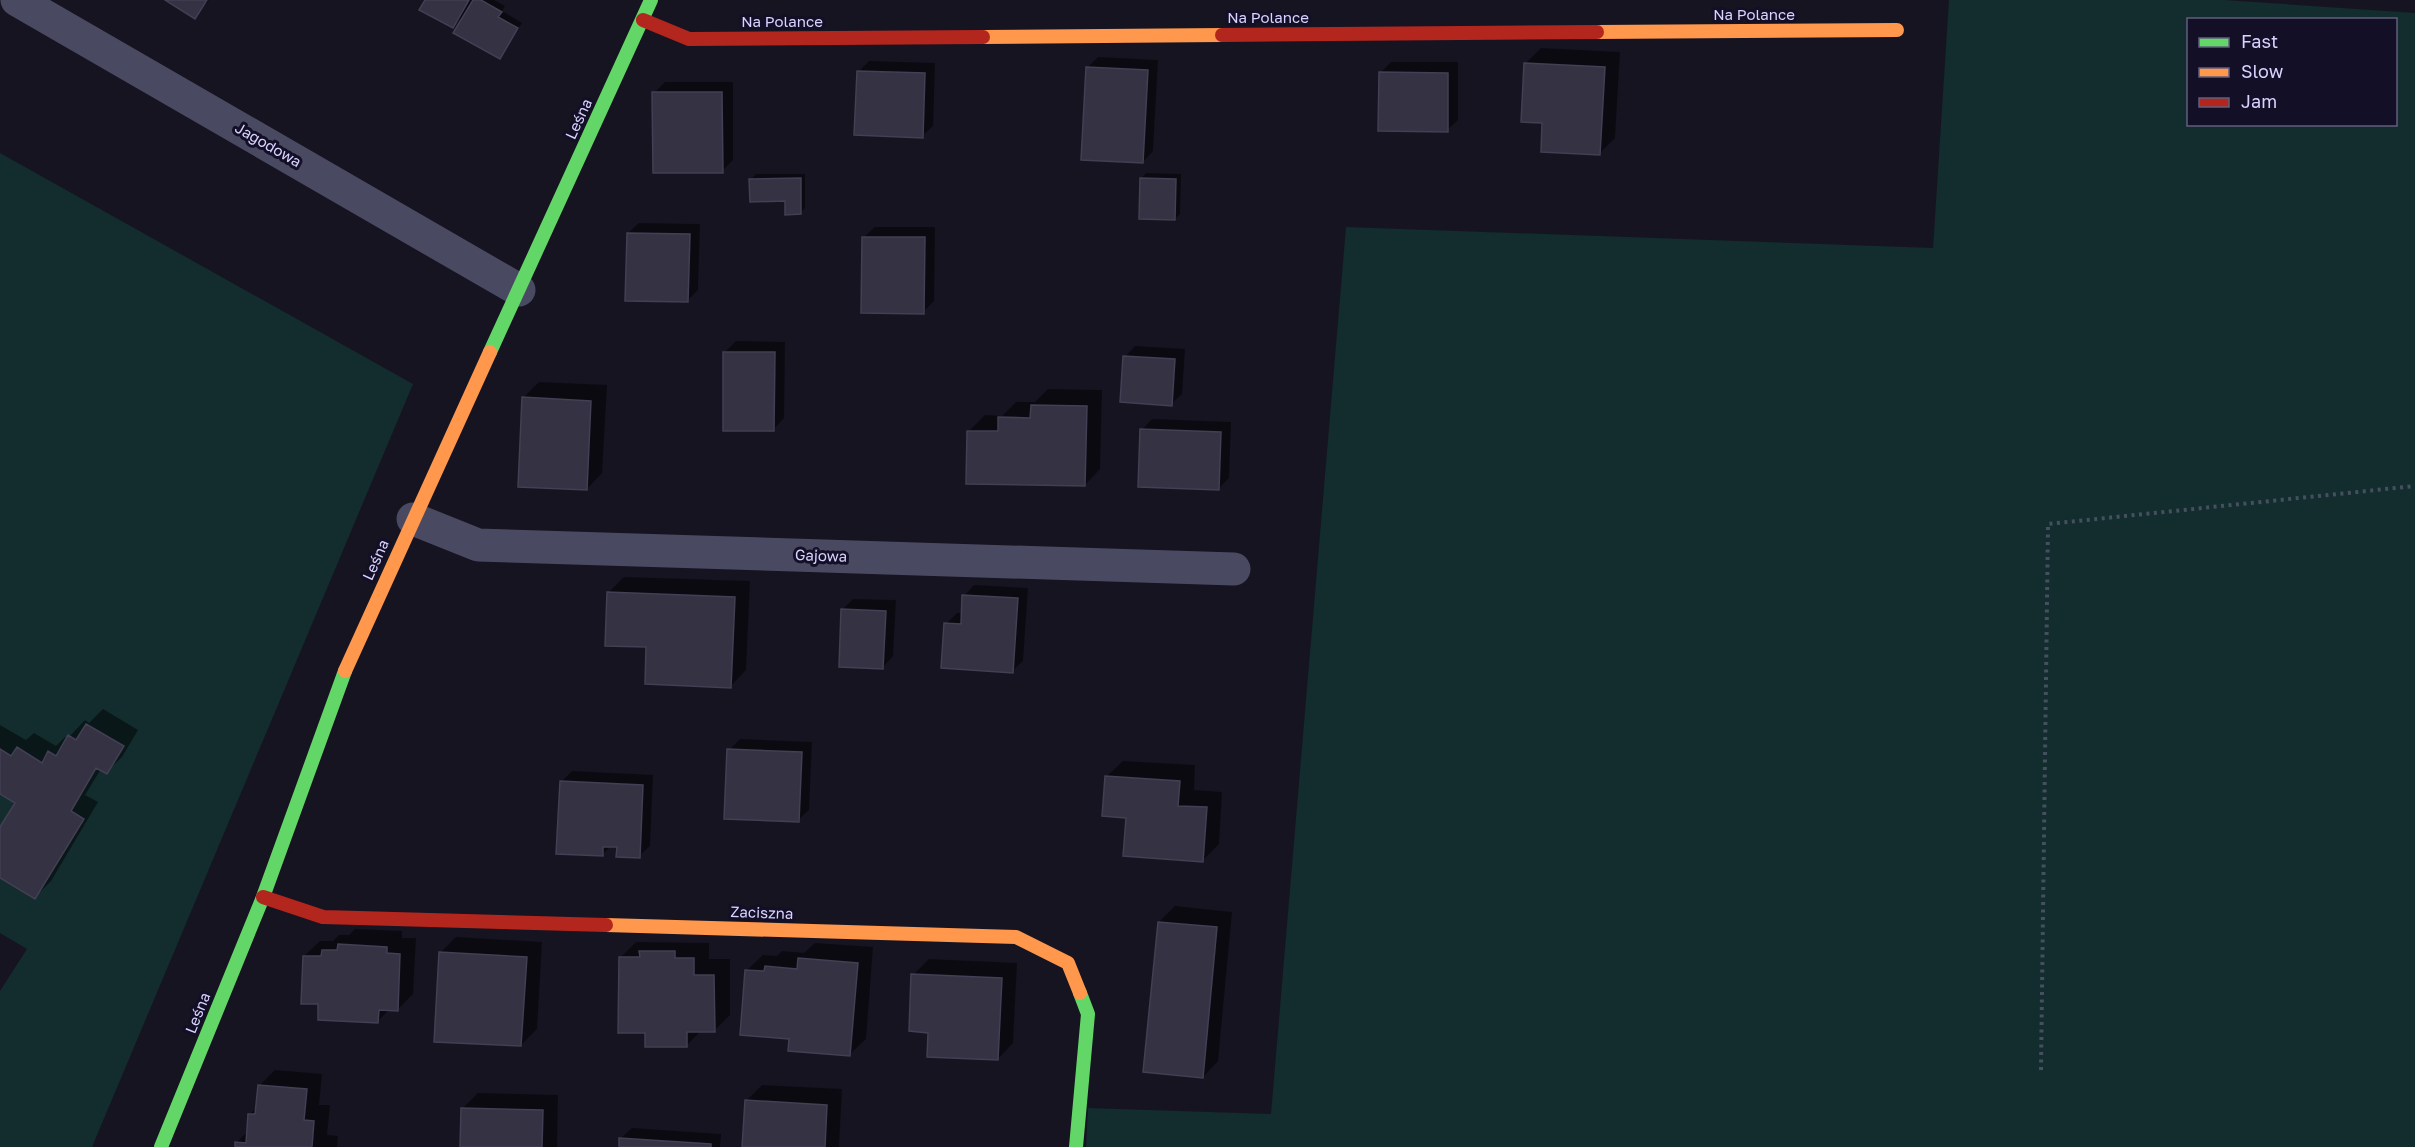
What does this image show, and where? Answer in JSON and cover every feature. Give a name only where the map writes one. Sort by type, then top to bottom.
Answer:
[{"type":"street","name":"Jagodowa","points":[[17,0],[519,290]]},
{"type":"street","name":"Leśna","points":[[161,1147],[263,897],[351,655],[651,0]]},
{"type":"street","name":"Na Polance","points":[[643,20],[689,39],[1897,30]]},
{"type":"street","name":"Gajowa","points":[[413,519],[478,545],[1234,569]]},
{"type":"street","name":"Zaciszna","points":[[263,897],[323,917],[1017,937],[1068,963],[1088,1014],[1076,1147]]},
{"type":"path","points":[[2041,1070],[2049,524],[2415,486]]},
{"type":"green space","points":[[1949,0],[2225,0],[2415,13],[2415,1147],[1086,1147],[1088,1108],[1271,1114],[1346,227],[1933,248]]},
{"type":"green space","points":[[0,153],[413,384],[92,1147],[0,1147],[0,991],[27,949],[0,933]]},
{"type":"building","points":[[165,0],[207,0],[195,19]]},
{"type":"building","points":[[425,0],[469,0],[453,28],[419,10]]},
{"type":"building","points":[[473,0],[481,0],[502,12],[498,17],[518,28],[500,59],[453,33]]},
{"type":"building","points":[[1524,63],[1605,67],[1600,155],[1541,152],[1542,123],[1521,122]]},
{"type":"building","points":[[1086,67],[1148,70],[1143,163],[1081,160]]},
{"type":"building","points":[[857,71],[925,73],[923,138],[854,135]]},
{"type":"building","points":[[1379,72],[1448,73],[1448,132],[1378,131]]},
{"type":"building","points":[[652,92],[722,92],[723,173],[653,173]]},
{"type":"building","points":[[801,178],[801,214],[785,215],[785,201],[750,202],[749,179]]},
{"type":"building","points":[[1140,178],[1176,179],[1175,220],[1139,219]]},
{"type":"building","points":[[627,233],[690,234],[688,302],[625,301]]},
{"type":"building","points":[[862,237],[925,237],[924,314],[861,313]]},
{"type":"building","points":[[723,352],[775,352],[774,431],[723,431]]},
{"type":"building","points":[[1123,356],[1175,359],[1172,406],[1120,402]]},
{"type":"building","points":[[522,397],[591,401],[587,490],[518,487]]},
{"type":"building","points":[[1031,405],[1087,406],[1085,486],[966,484],[967,431],[998,431],[998,417],[1030,418]]},
{"type":"building","points":[[1140,429],[1221,432],[1219,490],[1138,487]]},
{"type":"building","points":[[607,592],[735,597],[731,688],[645,684],[646,647],[605,646]]},
{"type":"building","points":[[962,595],[1018,598],[1013,673],[941,668],[944,623],[961,624]]},
{"type":"building","points":[[841,609],[886,611],[883,669],[839,667]]},
{"type":"building","points":[[86,724],[124,746],[107,774],[96,768],[71,811],[84,819],[35,899],[0,878],[0,827],[15,803],[0,794],[0,749],[11,756],[17,747],[42,763],[48,751],[56,756],[68,735],[76,740]]},
{"type":"building","points":[[727,749],[802,752],[799,822],[724,819]]},
{"type":"building","points":[[1105,776],[1180,781],[1178,806],[1207,807],[1203,862],[1123,856],[1126,818],[1102,816]]},
{"type":"building","points":[[560,781],[643,785],[640,858],[616,857],[617,847],[603,847],[603,856],[556,854]]},
{"type":"building","points":[[1158,922],[1217,927],[1203,1078],[1143,1072]]},
{"type":"building","points":[[338,944],[387,947],[387,953],[400,954],[398,1011],[379,1010],[378,1023],[318,1020],[318,1004],[301,1004],[303,956],[321,956],[322,950],[337,950]]},
{"type":"building","points":[[639,951],[675,951],[675,958],[694,958],[694,975],[714,975],[715,1032],[687,1032],[687,1047],[645,1047],[645,1033],[618,1033],[619,957],[640,957]]},
{"type":"building","points":[[439,952],[527,957],[521,1046],[434,1042]]},
{"type":"building","points":[[798,958],[858,963],[850,1056],[788,1051],[789,1039],[740,1035],[745,970],[764,971],[765,966],[797,969]]},
{"type":"building","points":[[911,974],[1002,978],[998,1060],[927,1057],[928,1033],[909,1031]]},
{"type":"building","points":[[258,1085],[307,1089],[304,1120],[314,1121],[312,1147],[235,1147],[235,1142],[246,1143],[248,1114],[255,1114]]},
{"type":"building","points":[[745,1100],[827,1105],[825,1147],[742,1147]]},
{"type":"building","points":[[461,1108],[543,1110],[542,1147],[460,1147]]},
{"type":"building","points":[[619,1138],[711,1144],[711,1147],[619,1147]]},
{"type":"traffic: fast","points":[[490,352],[651,0]]},
{"type":"traffic: fast","points":[[161,1147],[263,897],[345,671]]},
{"type":"traffic: fast","points":[[1076,1147],[1088,1014],[1080,993]]},
{"type":"traffic: slow","points":[[1597,32],[1897,30]]},
{"type":"traffic: slow","points":[[983,37],[1222,35]]},
{"type":"traffic: slow","points":[[345,671],[490,352]]},
{"type":"traffic: slow","points":[[606,925],[1016,937],[1068,963],[1080,993]]},
{"type":"traffic: jam","points":[[643,20],[689,39],[983,37]]},
{"type":"traffic: jam","points":[[1222,35],[1597,32]]},
{"type":"traffic: jam","points":[[263,897],[323,917],[606,925]]}]
